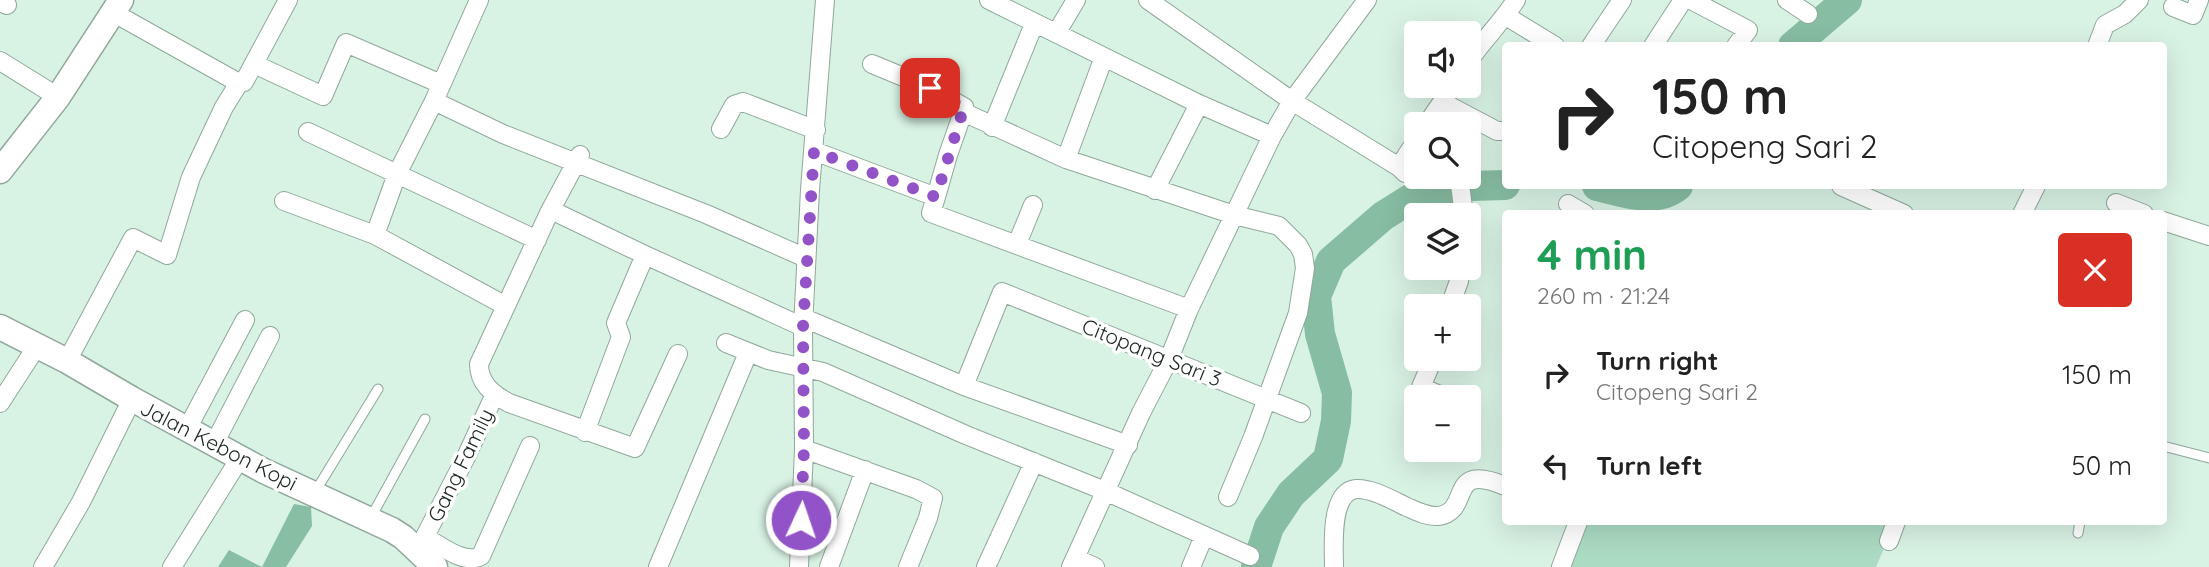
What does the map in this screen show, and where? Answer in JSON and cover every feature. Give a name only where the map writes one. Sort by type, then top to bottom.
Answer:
[{"type":"main road","points":[[0,171],[58,97],[118,6]]},
{"type":"main road","name":"Jalan Kebon Kopi","points":[[0,327],[67,361],[240,458],[403,537],[426,557]]},
{"type":"street","points":[[67,361],[133,238],[167,255],[191,177],[225,107],[254,64],[288,0]]},
{"type":"street","points":[[375,235],[397,174],[438,92],[479,0]]},
{"type":"street","points":[[799,567],[804,449],[803,322],[825,0]]},
{"type":"street","points":[[989,0],[1199,104],[1272,136]]},
{"type":"street","points":[[1057,32],[1076,0]]},
{"type":"street","points":[[1148,0],[1292,101],[1404,168]]},
{"type":"street","points":[[1095,567],[1073,562],[1234,215],[1292,101],[1367,0]]},
{"type":"street","points":[[1481,43],[1506,16],[1516,0]]},
{"type":"street","points":[[1594,42],[1622,0]]},
{"type":"street","points":[[1656,42],[1683,0]]},
{"type":"street","points":[[1691,0],[1748,30],[1739,42]]},
{"type":"street","points":[[1787,0],[1808,14]]},
{"type":"street","points":[[2099,42],[2105,25],[2125,13],[2139,0]]},
{"type":"street","points":[[2173,7],[2193,15],[2199,0]]},
{"type":"street","points":[[118,6],[241,83]]},
{"type":"street","points":[[1506,16],[1548,42]]},
{"type":"street","points":[[992,127],[1034,24]]},
{"type":"street","points":[[254,64],[323,96],[346,43],[438,92],[503,134],[578,159],[806,258]]},
{"type":"street","points":[[1066,159],[1104,57]]},
{"type":"street","points":[[0,61],[58,97]]},
{"type":"street","points":[[872,64],[930,88],[964,107],[934,205]]},
{"type":"street","points":[[1435,112],[1444,98]]},
{"type":"street","points":[[721,129],[734,105],[743,102],[816,130]]},
{"type":"street","points":[[1441,103],[1502,131]]},
{"type":"street","points":[[1155,190],[1199,104]]},
{"type":"street","points":[[963,113],[1066,159],[1234,215],[1279,226],[1298,245],[1303,254],[1305,268],[1298,313],[1228,497]]},
{"type":"street","points":[[308,132],[537,240]]},
{"type":"street","points":[[814,151],[1017,244],[1189,309]]},
{"type":"street","points":[[578,159],[551,209],[479,364],[482,382],[500,398],[534,414],[635,448],[678,354]]},
{"type":"street","points":[[1848,189],[1895,210]]},
{"type":"street","points":[[2024,210],[2034,189]]},
{"type":"street","points":[[284,201],[375,235],[506,306]]},
{"type":"street","points":[[2116,203],[2134,210]]},
{"type":"street","points":[[1568,204],[1578,210]]},
{"type":"street","points":[[1017,244],[1033,205]]},
{"type":"street","points":[[551,209],[645,255],[803,322],[964,386],[1128,445]]},
{"type":"street","points":[[2167,222],[2209,236]]},
{"type":"street","points":[[585,432],[621,337],[617,323],[645,255]]},
{"type":"street","name":"Citopang Sari 3","points":[[964,386],[1002,292],[1301,413]]},
{"type":"street","points":[[187,429],[245,320]]},
{"type":"street","points":[[215,444],[270,336]]},
{"type":"street","points":[[726,342],[748,353],[823,372],[966,435],[1105,491],[1250,556]]},
{"type":"street","points":[[0,403],[37,345]]},
{"type":"street","points":[[658,567],[748,353]]},
{"type":"street","name":"Gang Family","points":[[426,557],[495,394]]},
{"type":"street","points":[[43,567],[81,502],[132,399]]},
{"type":"street","points":[[426,557],[460,556],[473,559],[481,556],[530,446]]},
{"type":"street","points":[[804,449],[916,489],[933,498],[928,518],[908,567]]},
{"type":"street","points":[[172,567],[240,458]]},
{"type":"street","points":[[986,567],[1034,461]]},
{"type":"street","points":[[828,567],[865,470]]},
{"type":"street","points":[[1334,567],[1336,513],[1338,503],[1347,492],[1356,489],[1370,491],[1435,516],[1446,514],[1453,508],[1467,483],[1475,478],[1486,478],[1502,485]]},
{"type":"street","points":[[1561,567],[1577,525]]},
{"type":"street","points":[[1889,541],[1895,525]]},
{"type":"street","points":[[1191,567],[1204,536]]},
{"type":"lane","points":[[314,494],[379,388]]},
{"type":"lane","points":[[369,521],[425,419]]},
{"type":"lane","points":[[2167,447],[2209,458]]},
{"type":"lane","points":[[2078,533],[2079,525]]},
{"type":"green space","points":[[294,504],[311,507],[312,526],[286,567],[262,567]]},
{"type":"green space","points":[[1583,525],[1894,525],[1876,567],[1570,567]]},
{"type":"green space","points":[[229,550],[262,567],[218,567]]},
{"type":"waterway","points":[[1798,42],[1847,0]]},
{"type":"waterway","points":[[1256,567],[1269,527],[1291,494],[1328,459],[1336,421],[1337,393],[1320,334],[1316,296],[1331,261],[1383,216],[1420,193],[1502,185]]},
{"type":"waterway","points":[[1609,189],[1649,196],[1674,189]]},
{"type":"route","points":[[801,520],[804,449],[803,327],[814,151],[936,197],[964,107],[930,88]]}]
